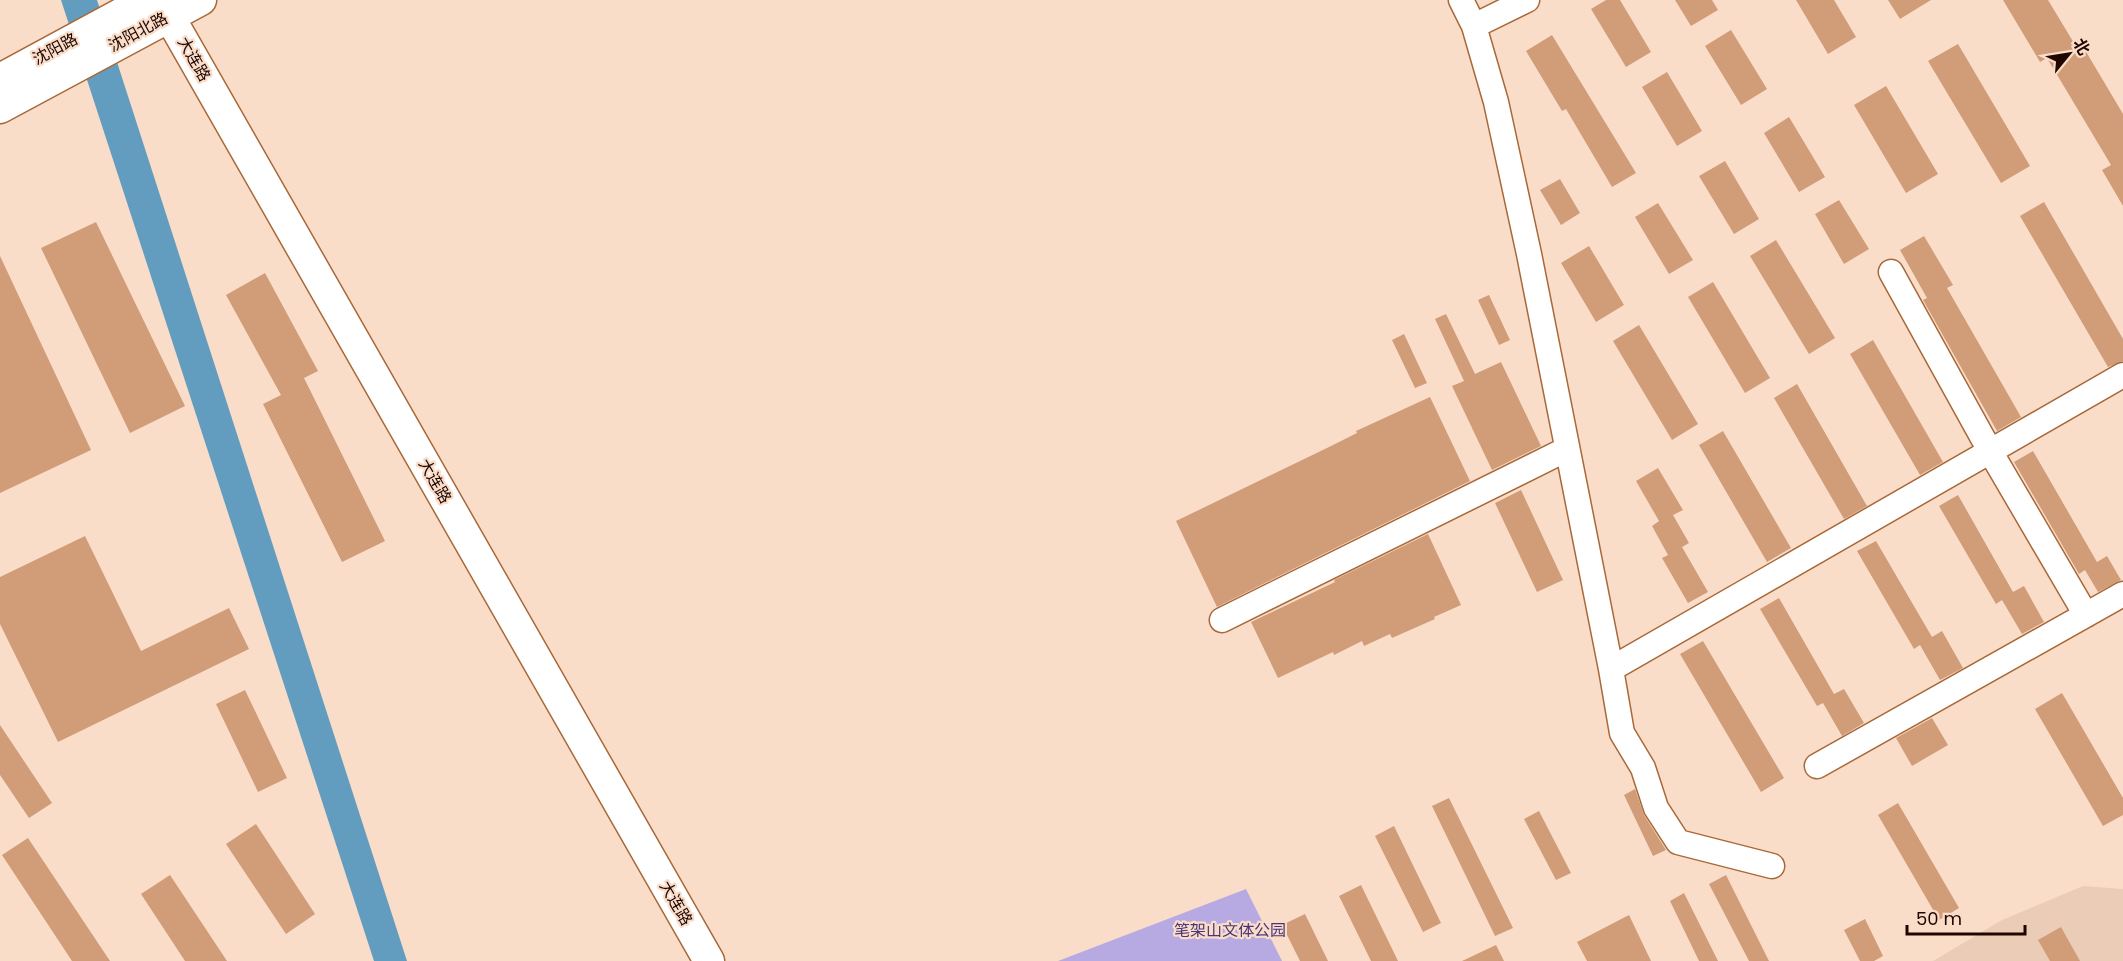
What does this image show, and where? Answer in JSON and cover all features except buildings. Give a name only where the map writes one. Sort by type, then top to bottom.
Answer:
[{"type":"main road","name":"沈阳北路","points":[[72,54],[159,5],[201,0]]},
{"type":"main road","name":"大连路","points":[[159,5],[709,961]]},
{"type":"main road","name":"沈阳路","points":[[0,79],[72,54]]},
{"type":"main road","name":"沈阳路","points":[[0,108],[72,54]]},
{"type":"street","points":[[1461,0],[1474,26],[1499,114],[1529,254],[1622,733],[1643,768],[1656,808],[1678,842],[1772,867]]},
{"type":"street","points":[[1474,26],[1527,0]]},
{"type":"street","points":[[1891,272],[1990,451],[2086,615]]},
{"type":"street","points":[[1611,669],[2123,375]]},
{"type":"street","points":[[1222,620],[1567,449]]},
{"type":"street","points":[[1817,766],[2123,594]]},
{"type":"shaded area","points":[[2083,886],[2123,889],[2123,961],[1933,961],[2002,920]]},
{"type":"green space","name":"笔架山文体公园","points":[[1246,889],[1282,961],[1058,961]]},
{"type":"water","points":[[61,0],[97,0],[407,961],[374,961]]}]
